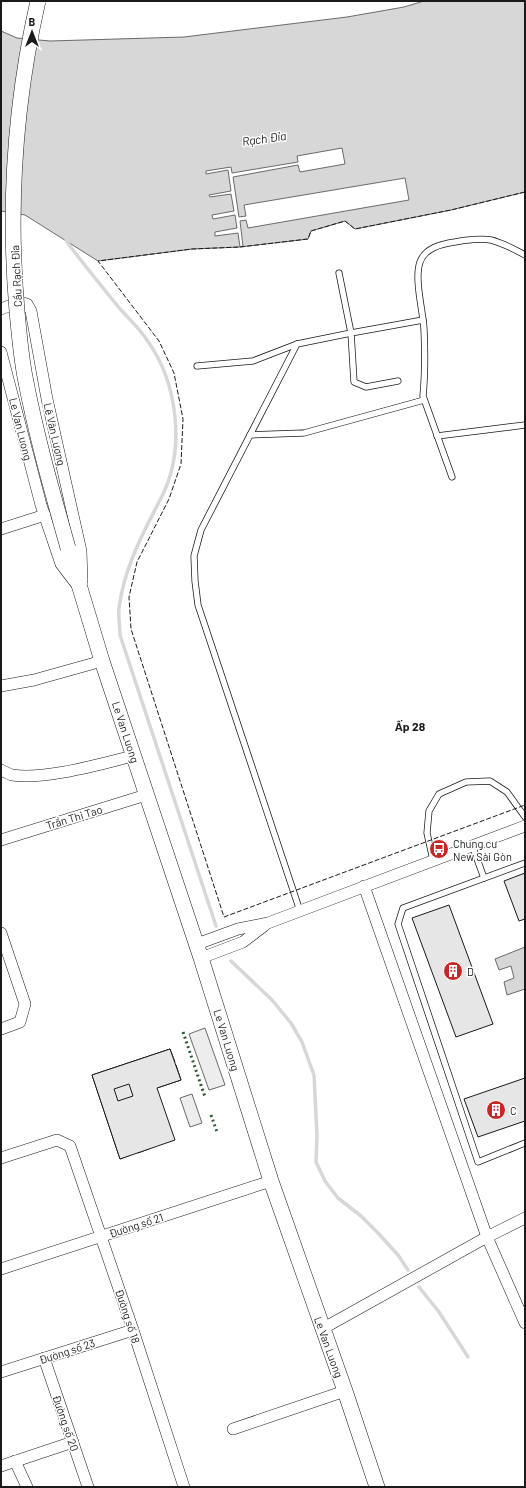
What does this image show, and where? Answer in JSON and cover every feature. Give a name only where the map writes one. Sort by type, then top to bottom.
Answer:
[{"type":"main road","name":"Cầu Rạch Đỉa","points":[[38,1],[28,53],[18,131],[14,212],[16,288],[25,376],[42,454],[68,548]]},
{"type":"main road","name":"Le Van Luong","points":[[68,548],[102,661],[199,951],[271,1180],[377,1487]]},
{"type":"street","name":"Lê Văn Lương","points":[[1,309],[18,302],[27,304],[31,311],[47,399],[81,551],[82,592]]},
{"type":"street","name":"Le Van Luong","points":[[1,352],[5,379],[36,487],[61,564],[82,592]]},
{"type":"street","points":[[1,529],[45,515]]},
{"type":"street","points":[[1,686],[34,680],[102,661]]},
{"type":"street","points":[[1,770],[12,775],[42,775],[73,770],[133,756]]},
{"type":"street","name":"Trần Thị Tao","points":[[1,840],[146,795]]},
{"type":"street","points":[[199,951],[238,930],[268,923],[525,826]]},
{"type":"street","points":[[364,886],[487,1237],[525,1323]]},
{"type":"street","points":[[199,951],[243,942],[268,923]]},
{"type":"street","points":[[1,1029],[20,1022],[25,1004],[2,937]]},
{"type":"street","name":"Đường số 18","points":[[1,1158],[57,1140],[70,1146],[133,1330],[184,1487]]},
{"type":"street","name":"Đường số 21","points":[[1,1269],[271,1180]]},
{"type":"street","points":[[322,1329],[487,1237],[525,1218]]},
{"type":"street","name":"Đường số 23","points":[[1,1372],[133,1330]]},
{"type":"street","name":"Đường số 20","points":[[44,1358],[88,1487]]},
{"type":"street","points":[[234,1429],[345,1391]]},
{"type":"street","points":[[1,1466],[73,1442]]},
{"type":"street","points":[[15,1461],[27,1487]]},
{"type":"lane","points":[[452,478],[423,396],[423,320],[417,273],[420,261],[429,249],[451,242],[490,240],[504,244],[525,254]]},
{"type":"lane","points":[[339,273],[351,333],[354,382],[366,387],[398,381]]},
{"type":"lane","points":[[197,366],[254,361],[297,344],[423,320]]},
{"type":"lane","points":[[297,344],[201,530],[194,556],[194,581],[198,605],[300,911]]},
{"type":"lane","points":[[250,436],[304,433],[424,400]]},
{"type":"lane","points":[[437,436],[525,425]]},
{"type":"lane","points":[[433,860],[427,833],[428,811],[439,794],[466,782],[490,781],[507,792],[525,817]]},
{"type":"lane","points":[[472,845],[484,878]]},
{"type":"lane","points":[[525,863],[403,908],[398,924],[478,1162],[525,1143]]},
{"type":"shaded area","points":[[205,1028],[225,1085],[209,1090],[189,1034]]},
{"type":"shaded area","points":[[192,1094],[202,1123],[190,1127],[180,1098]]},
{"type":"water","name":"Rạch Đỉa","points":[[424,1],[525,1],[525,192],[451,210],[355,229],[345,221],[311,231],[308,239],[240,247],[192,249],[98,261],[25,215],[1,211],[1,31],[17,38],[50,41],[184,37],[347,17],[404,7]]},
{"type":"water","points":[[525,947],[525,989],[507,995],[504,982],[514,978],[511,966],[499,970],[495,959]]},
{"type":"pier","points":[[342,148],[345,164],[300,172],[298,165],[233,177],[239,217],[246,216],[244,205],[405,178],[409,200],[248,228],[246,220],[240,221],[243,246],[240,247],[238,233],[215,236],[215,232],[237,228],[235,215],[213,219],[212,215],[234,211],[231,194],[210,197],[209,195],[231,191],[228,170],[206,174],[206,171],[231,167],[232,173],[298,162],[297,156]]},
{"type":"building","points":[[525,873],[525,919],[519,921],[504,881]]},
{"type":"building","name":"D","points":[[449,905],[493,1024],[456,1037],[412,918]]},
{"type":"building","points":[[170,1049],[175,1062],[156,1068],[158,1072],[176,1065],[181,1080],[133,1096],[151,1148],[138,1153],[131,1133],[126,1135],[133,1154],[120,1159],[92,1075]]},
{"type":"building","points":[[170,1049],[181,1080],[157,1088],[175,1140],[120,1159],[92,1075]]},
{"type":"building","name":"C","points":[[525,1078],[525,1121],[478,1137],[464,1099]]},
{"type":"building","points":[[129,1084],[133,1096],[118,1101],[114,1089]]},
{"type":"waterway","points":[[66,238],[67,242],[87,268],[147,340],[158,357],[172,396],[176,438],[174,459],[169,479],[135,551],[125,579],[119,608],[120,635],[216,926]]},
{"type":"waterway","points":[[231,961],[272,1000],[291,1023],[302,1042],[314,1075],[317,1136],[316,1162],[325,1181],[338,1198],[361,1216],[378,1233],[398,1255],[408,1270]]},
{"type":"waterway","points":[[419,1287],[439,1312],[468,1357]]},
{"type":"hedge","points":[[183,1032],[205,1097]]},
{"type":"hedge","points":[[211,1115],[217,1132]]},
{"type":"fence","points":[[525,192],[451,210],[355,229],[345,221],[311,231],[308,239],[240,247],[192,249],[98,261],[159,341],[174,373],[183,419],[181,464],[169,499],[137,562],[129,597],[131,629],[224,917],[525,805]]},
{"type":"place","name":"Chung cư New Sài Gòn","points":[[439,849]]},
{"type":"place","name":"D","points":[[453,971]]},
{"type":"place","name":"C","points":[[496,1110]]},
{"type":"district","name":"Ấp 28","points":[[410,726]]}]
